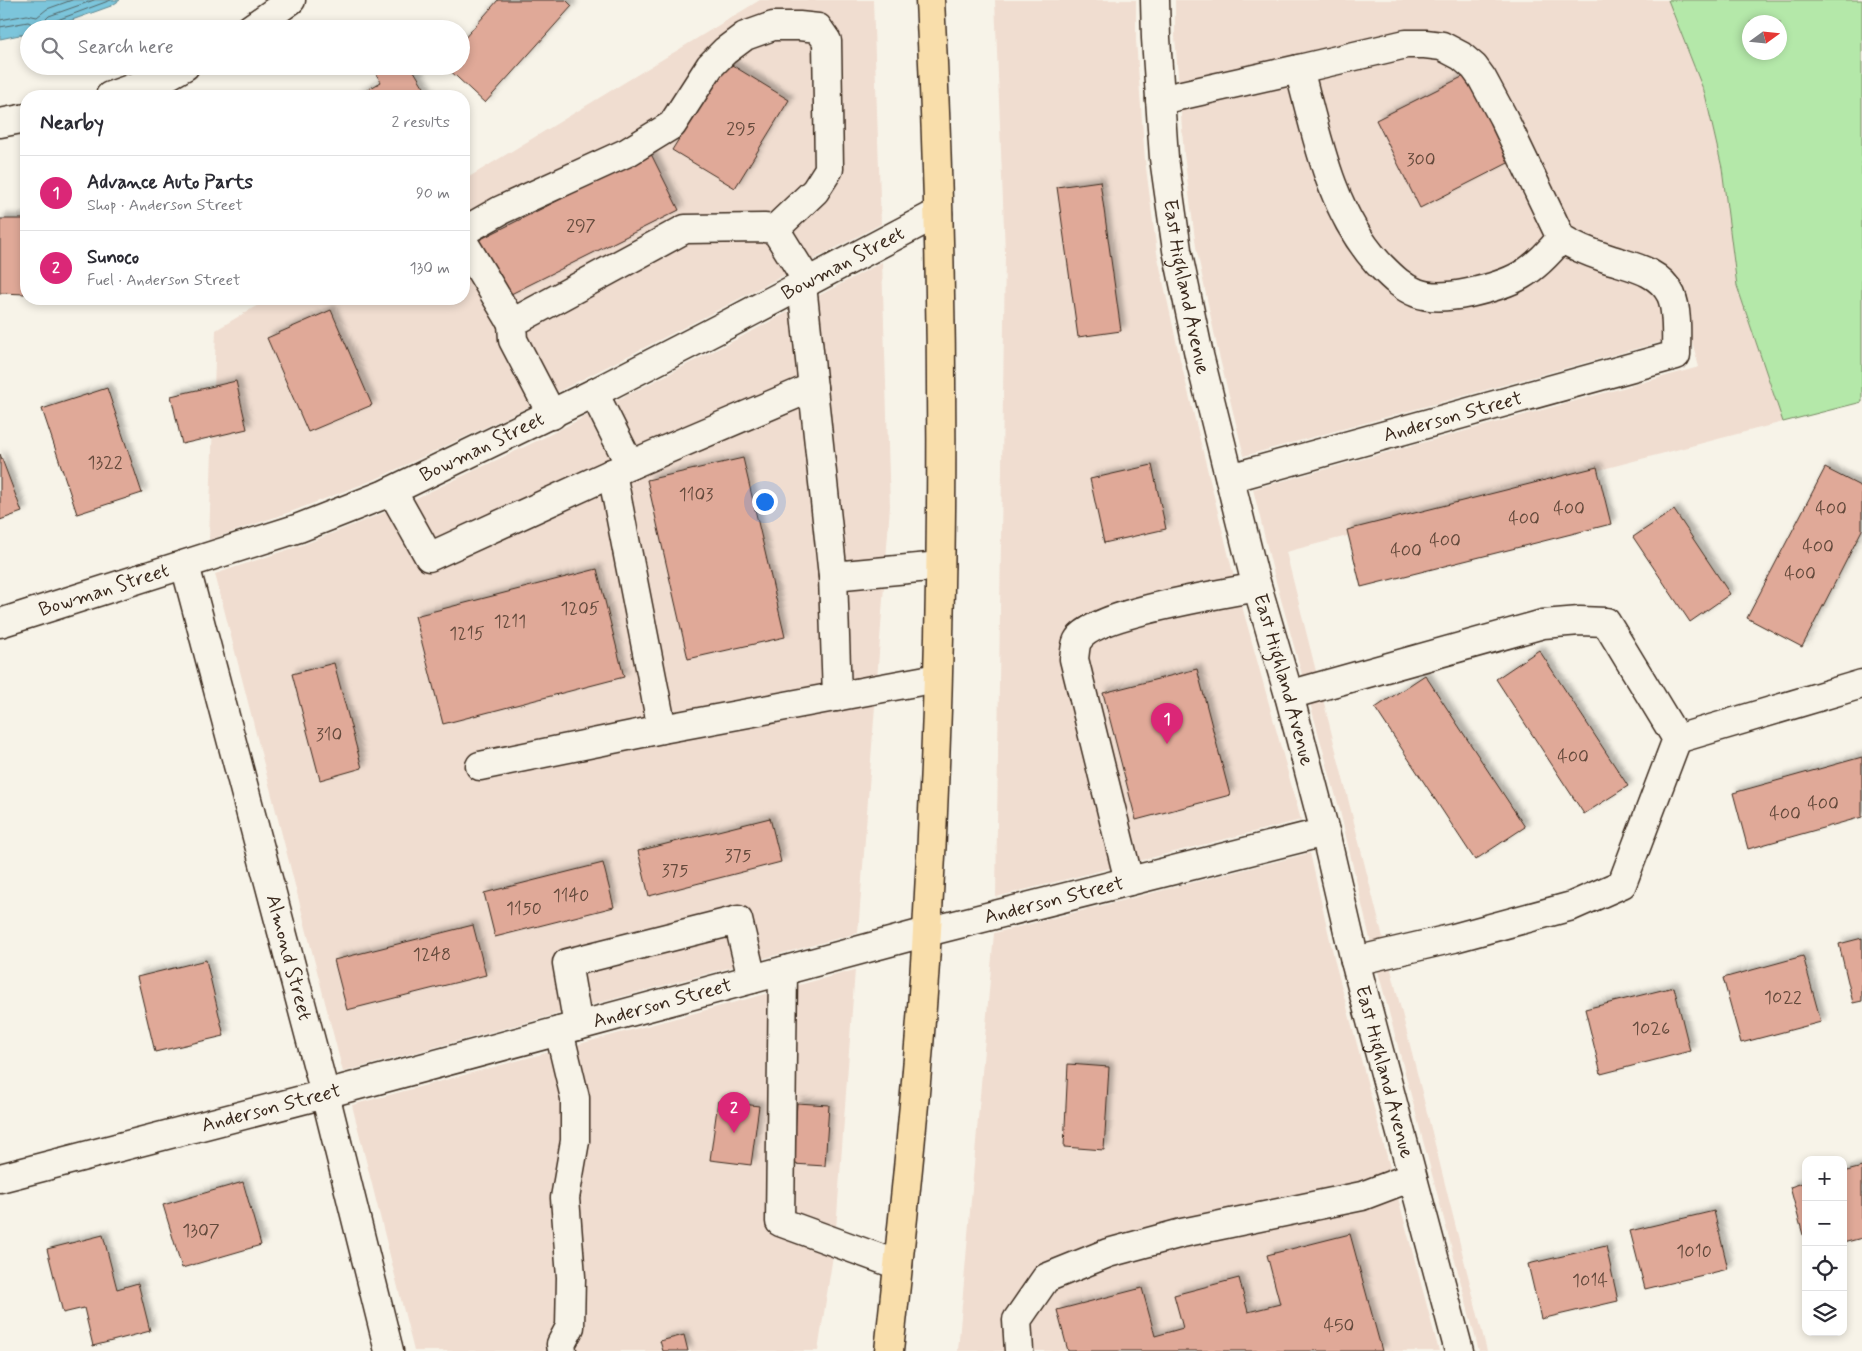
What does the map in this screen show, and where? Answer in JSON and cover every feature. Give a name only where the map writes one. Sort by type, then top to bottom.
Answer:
[{"type":"highway","points":[[889,1351],[913,1117],[927,932],[936,754],[941,396],[938,213],[930,0]]},
{"type":"street","points":[[263,20],[291,0]]},
{"type":"street","name":"East Highland Avenue","points":[[1155,0],[1164,158],[1177,250],[1199,355],[1257,588],[1325,832],[1355,960],[1459,1351]]},
{"type":"street","points":[[470,227],[501,210],[628,152],[672,126],[710,66],[725,51],[745,36],[773,26],[799,26],[818,28],[828,41],[829,169],[815,191],[775,229],[685,229],[512,323]]},
{"type":"street","points":[[1160,100],[1380,49],[1406,44],[1442,46],[1461,56],[1474,67],[1482,78],[1503,117],[1561,238],[1544,259],[1527,273],[1483,290],[1462,295],[1438,296],[1418,294],[1401,285],[1386,272],[1363,246],[1340,203],[1324,164],[1299,68]]},
{"type":"street","points":[[127,90],[169,75]]},
{"type":"street","points":[[0,123],[20,119]]},
{"type":"street","name":"Bowman Street","points":[[0,623],[299,528],[392,490],[552,415],[938,213]]},
{"type":"street","points":[[775,229],[805,284],[813,387],[833,576],[837,697]]},
{"type":"street","name":"Anderson Street","points":[[1230,478],[1676,356],[1676,321],[1671,295],[1661,280],[1645,270],[1581,248],[1561,238]]},
{"type":"street","points":[[470,253],[512,323],[513,340],[552,415]]},
{"type":"street","points":[[392,490],[430,558],[621,469],[813,387]]},
{"type":"street","points":[[594,393],[621,469],[662,728]]},
{"type":"street","name":"Almond Street","points":[[185,565],[325,1094],[389,1351]]},
{"type":"street","points":[[833,576],[940,566]]},
{"type":"street","points":[[1129,881],[1074,659],[1077,640],[1089,629],[1114,619],[1180,603],[1257,588]]},
{"type":"street","points":[[1288,695],[1543,624],[1580,621],[1606,622],[1677,739]]},
{"type":"street","points":[[480,766],[662,728],[937,678]]},
{"type":"street","points":[[1677,739],[1862,684]]},
{"type":"street","points":[[1355,960],[1454,938],[1572,906],[1622,884],[1677,739]]},
{"type":"street","name":"Anderson Street","points":[[0,1178],[325,1094],[927,932],[1325,832]]},
{"type":"street","points":[[562,1351],[561,1344],[570,1327],[571,1277],[565,1198],[575,1141],[576,1098],[568,1029],[567,963],[738,920],[752,979]]},
{"type":"street","points":[[783,971],[780,1222],[898,1265]]},
{"type":"street","points":[[1019,1351],[1017,1320],[1046,1278],[1108,1253],[1182,1233],[1362,1196],[1412,1177]]},
{"type":"shaded area","points":[[760,0],[873,0],[881,224],[526,408],[376,479],[293,511],[209,540],[216,330],[258,305],[470,305],[470,176]]},
{"type":"shaded area","points":[[995,0],[1136,0],[1136,40],[1145,160],[1157,253],[1180,359],[1234,577],[1301,820],[996,897],[1005,253]]},
{"type":"shaded area","points":[[1175,0],[1668,0],[1705,94],[1722,168],[1737,286],[1783,422],[1286,552],[1487,1351],[1479,1351],[1374,956],[1340,811],[1272,567],[1253,489],[1699,367],[1690,334],[1244,456],[1218,351],[1196,247],[1184,155],[1175,36]]},
{"type":"shaded area","points":[[882,262],[890,506],[858,933],[343,1072],[215,574],[305,544],[391,510],[543,438],[737,339]]},
{"type":"shaded area","points":[[1310,853],[1336,966],[1439,1351],[958,1351],[994,933]]},
{"type":"shaded area","points":[[855,970],[835,1243],[818,1351],[414,1351],[352,1105]]},
{"type":"green space","points":[[1668,0],[1862,0],[1862,402],[1783,422],[1737,286],[1722,168],[1705,94]]},
{"type":"water","points":[[0,0],[120,0],[111,6],[72,20],[20,20],[20,35],[0,39]]},
{"type":"building","points":[[498,0],[566,0],[572,6],[485,103],[455,75],[470,75],[470,32]]},
{"type":"building","points":[[727,62],[789,100],[735,188],[672,150]]},
{"type":"building","points":[[1468,74],[1512,161],[1420,208],[1376,120]]},
{"type":"building","points":[[376,75],[416,75],[425,90],[367,90],[381,82]]},
{"type":"building","points":[[651,154],[679,210],[507,296],[479,240]]},
{"type":"building","points":[[1100,181],[1121,331],[1078,337],[1057,187]]},
{"type":"building","points":[[0,219],[20,219],[20,294],[0,293]]},
{"type":"building","points":[[331,310],[372,405],[308,432],[267,338]]},
{"type":"building","points":[[236,381],[247,429],[182,444],[171,396]]},
{"type":"building","points":[[107,388],[142,493],[77,514],[42,409]]},
{"type":"building","points":[[0,454],[22,512],[0,520]]},
{"type":"building","points":[[743,458],[785,637],[688,659],[647,480]]},
{"type":"building","points":[[1152,465],[1166,529],[1104,543],[1090,479]]},
{"type":"building","points":[[1597,467],[1611,524],[1361,587],[1347,530]]},
{"type":"building","points":[[1825,468],[1862,487],[1862,530],[1802,647],[1747,618]]},
{"type":"building","points":[[1674,510],[1730,594],[1690,622],[1633,537]]},
{"type":"building","points":[[597,569],[624,677],[443,724],[415,616]]},
{"type":"building","points":[[1539,650],[1628,786],[1584,814],[1496,679]]},
{"type":"building","points":[[334,663],[362,768],[320,780],[292,674]]},
{"type":"building","points":[[1197,669],[1230,795],[1136,820],[1103,693]]},
{"type":"building","points":[[1425,675],[1525,827],[1475,860],[1375,708]]},
{"type":"building","points":[[1862,757],[1862,817],[1748,849],[1733,793]]},
{"type":"building","points":[[770,818],[781,862],[649,896],[638,851]]},
{"type":"building","points":[[603,863],[614,907],[495,937],[484,893]]},
{"type":"building","points":[[473,925],[486,975],[347,1010],[334,960]]},
{"type":"building","points":[[1862,938],[1862,1001],[1853,1003],[1839,944]]},
{"type":"building","points":[[1803,956],[1821,1022],[1741,1043],[1723,978]]},
{"type":"building","points":[[206,960],[224,1036],[155,1052],[137,977]]},
{"type":"building","points":[[1674,987],[1690,1051],[1601,1074],[1585,1009]]},
{"type":"building","points":[[1068,1064],[1109,1067],[1104,1150],[1064,1147]]},
{"type":"building","points":[[718,1101],[759,1106],[751,1165],[710,1160]]},
{"type":"building","points":[[797,1103],[829,1105],[825,1166],[793,1164]]},
{"type":"building","points":[[1862,1167],[1862,1238],[1847,1242],[1847,1201],[1847,1171]]},
{"type":"building","points":[[243,1182],[261,1245],[182,1268],[163,1205]]},
{"type":"building","points":[[1802,1183],[1802,1231],[1790,1187]]},
{"type":"building","points":[[1714,1211],[1728,1269],[1645,1289],[1630,1231]]},
{"type":"building","points":[[1350,1234],[1382,1351],[1068,1351],[1057,1310],[1142,1288],[1155,1336],[1183,1328],[1174,1295],[1239,1278],[1248,1312],[1280,1304],[1267,1255]]},
{"type":"building","points":[[103,1235],[117,1289],[138,1283],[150,1331],[93,1346],[84,1308],[63,1313],[47,1249]]},
{"type":"building","points":[[1606,1246],[1618,1301],[1541,1319],[1528,1264]]},
{"type":"building","points":[[684,1335],[688,1351],[663,1351],[660,1341]]},
{"type":"place","name":"Advance Auto Parts","points":[[1167,744]]},
{"type":"place","name":"Sunoco","points":[[734,1133]]}]
